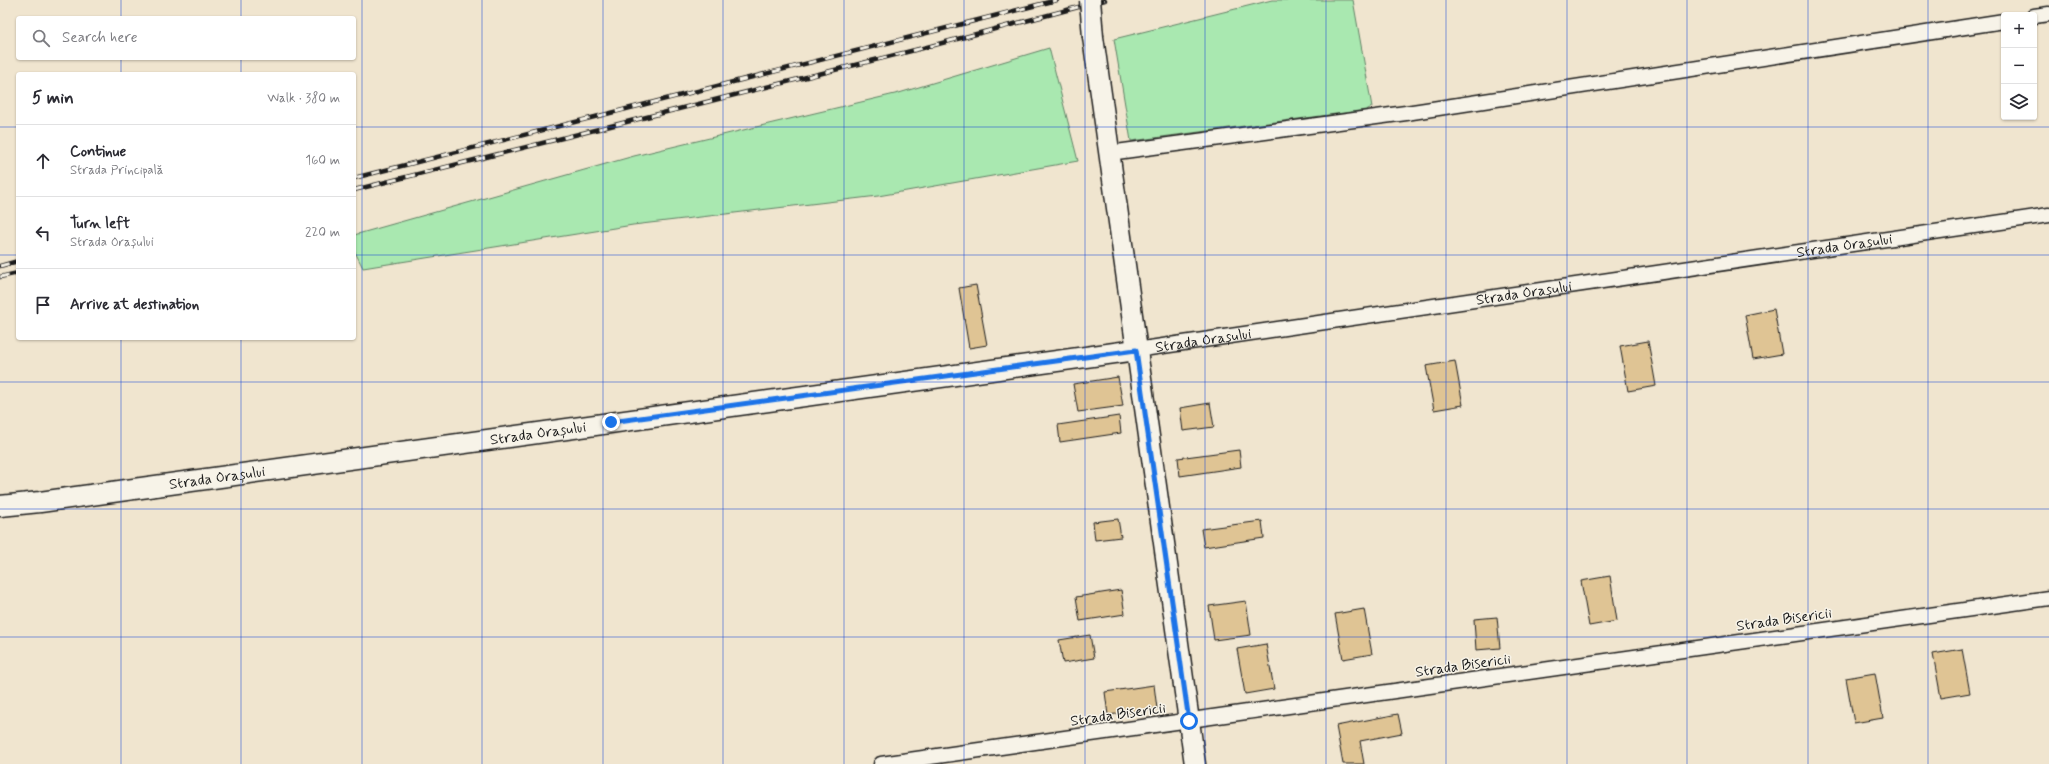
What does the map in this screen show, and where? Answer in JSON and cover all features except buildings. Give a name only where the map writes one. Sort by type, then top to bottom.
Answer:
[{"type":"main road","points":[[1090,0],[1093,37],[1136,350],[1195,764]]},
{"type":"main road","name":"Strada Orașului","points":[[0,506],[63,499],[1136,350]]},
{"type":"street","points":[[2037,16],[2049,14]]},
{"type":"street","points":[[1109,153],[1406,113],[2001,21]]},
{"type":"street","name":"Strada Orașului","points":[[1136,350],[2049,215]]},
{"type":"street","name":"Strada Bisericii","points":[[881,764],[2049,598]]},
{"type":"green space","points":[[1272,0],[1353,0],[1372,107],[1366,110],[1131,141],[1114,39]]},
{"type":"green space","points":[[1049,48],[1078,161],[878,196],[633,225],[363,268],[356,254],[356,234],[634,156],[899,93]]},
{"type":"railway","points":[[356,177],[1057,0]]},
{"type":"railway","points":[[356,190],[927,47],[1105,0]]},
{"type":"railway","points":[[0,266],[16,262]]},
{"type":"railway","points":[[0,277],[16,273]]},
{"type":"route","points":[[611,422],[1136,350],[1189,721]]}]
